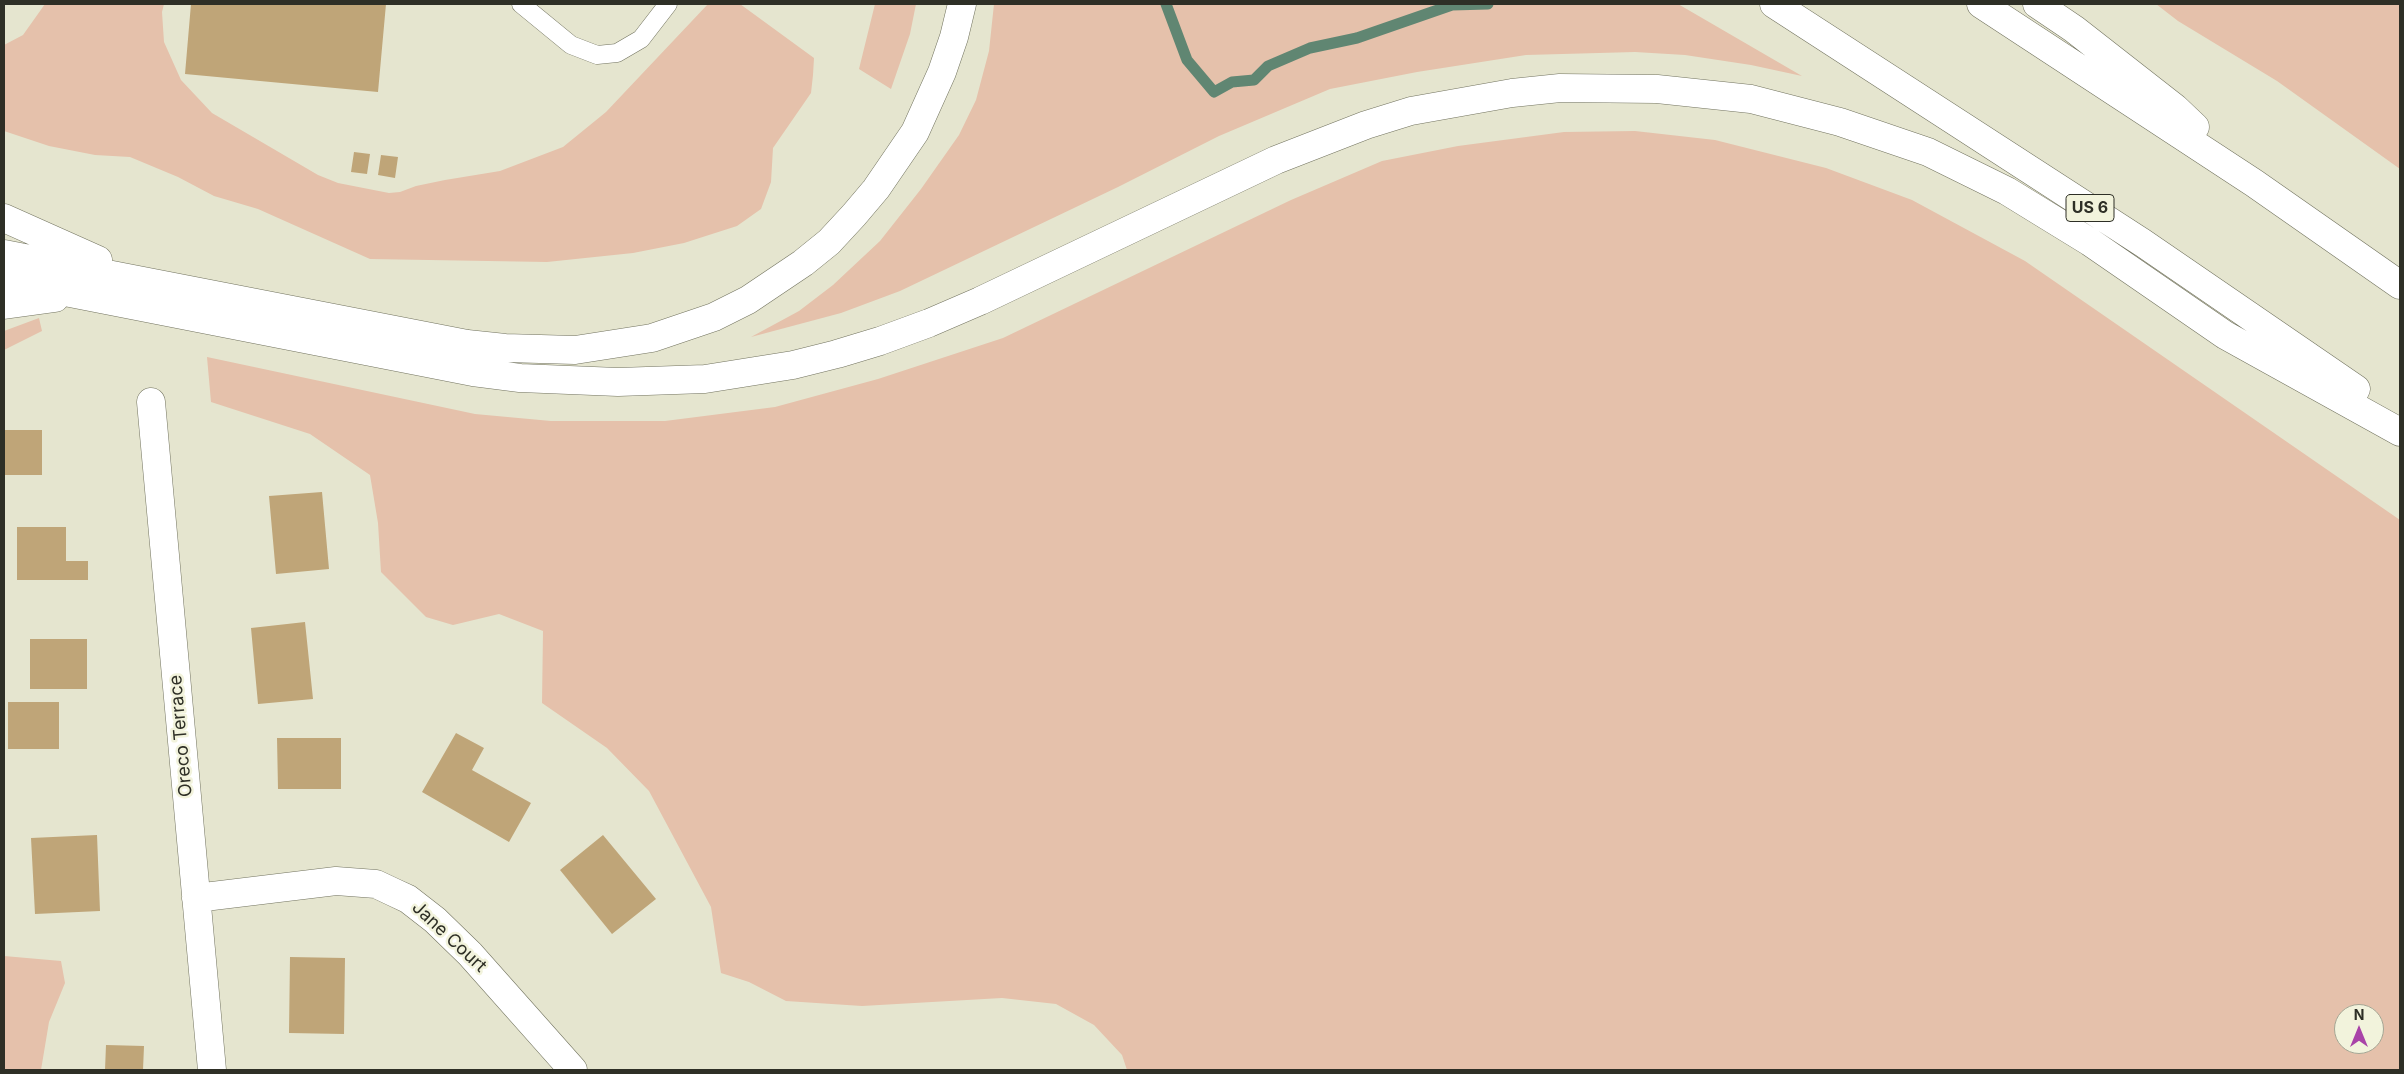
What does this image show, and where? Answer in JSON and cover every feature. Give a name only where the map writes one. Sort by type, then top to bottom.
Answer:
[{"type":"main road","points":[[4,254],[424,336],[504,348],[575,350],[652,338],[684,329],[748,300],[775,283],[829,242],[876,189],[915,132],[942,72],[954,37],[962,4]]},
{"type":"main road","name":"US 6","points":[[1774,4],[2143,243],[2400,421]]},
{"type":"main road","points":[[1981,4],[2254,182],[2400,285]]},
{"type":"main road","points":[[2038,4],[2074,29],[2175,108],[2254,182]]},
{"type":"main road","points":[[4,280],[418,362],[520,378],[618,382],[705,379],[737,375],[837,354],[929,323],[980,301],[1276,160],[1366,125],[1411,111],[1512,93],[1560,88],[1657,89],[1751,99],[1840,122],[1928,152],[2007,192],[2046,215],[2090,242],[2225,335],[2400,432]]},
{"type":"main road","points":[[4,218],[150,282]]},
{"type":"main road","points":[[4,305],[42,298],[91,297]]},
{"type":"main road","name":"Oreco Terrace","points":[[150,402],[212,1070]]},
{"type":"main road","name":"Jane Court","points":[[196,898],[336,881],[376,884],[408,899],[435,920],[470,954],[573,1070]]},
{"type":"lane","points":[[521,4],[571,45],[585,52],[609,55],[629,48],[641,39],[668,4]]},
{"type":"shaded area","points":[[45,4],[164,4],[162,12],[164,42],[181,80],[212,113],[318,175],[338,183],[389,193],[400,192],[416,186],[445,180],[500,171],[563,147],[606,112],[708,4],[740,4],[814,58],[813,75],[811,93],[773,148],[771,182],[761,209],[737,226],[684,243],[633,253],[547,262],[370,259],[258,209],[214,196],[178,177],[130,157],[95,155],[49,146],[4,131],[4,45],[23,35]]},
{"type":"shaded area","points":[[875,4],[916,4],[910,34],[891,89],[859,69]]},
{"type":"shaded area","points":[[994,4],[1678,4],[1802,76],[1751,65],[1685,55],[1635,52],[1526,55],[1417,72],[1330,89],[1219,136],[1118,187],[900,291],[841,313],[751,337],[799,311],[833,285],[880,241],[921,189],[959,135],[976,100],[989,51]]},
{"type":"shaded area","points":[[2156,4],[2400,4],[2400,169],[2277,81],[2178,21]]},
{"type":"shaded area","points":[[1635,131],[1715,140],[1826,168],[1912,200],[2025,261],[2400,520],[2400,1070],[1127,1070],[1122,1055],[1094,1025],[1056,1004],[1002,998],[862,1006],[786,1001],[749,982],[721,973],[711,907],[649,791],[607,748],[542,703],[543,631],[499,614],[453,625],[426,617],[381,572],[378,523],[370,475],[310,434],[211,402],[207,357],[475,414],[551,421],[665,421],[775,407],[878,379],[1003,338],[1291,200],[1382,161],[1458,146],[1564,132]]},
{"type":"shaded area","points":[[39,318],[42,331],[4,350],[4,331]]},
{"type":"shaded area","points":[[4,956],[61,961],[65,983],[49,1022],[41,1070],[4,1070]]},
{"type":"building","points":[[191,4],[386,4],[378,92],[185,74]]},
{"type":"building","points":[[354,152],[370,154],[367,174],[351,172]]},
{"type":"building","points":[[381,155],[398,157],[395,178],[378,175]]},
{"type":"building","points":[[4,430],[42,430],[42,475],[4,475]]},
{"type":"building","points":[[322,492],[329,569],[276,574],[269,496]]},
{"type":"building","points":[[17,527],[66,527],[66,561],[88,561],[88,580],[17,580]]},
{"type":"building","points":[[305,622],[313,699],[258,704],[251,628]]},
{"type":"building","points":[[30,639],[87,639],[87,689],[30,689]]},
{"type":"building","points":[[8,702],[59,702],[59,749],[8,749]]},
{"type":"building","points":[[456,733],[484,748],[472,770],[531,803],[509,842],[422,792]]},
{"type":"building","points":[[277,738],[341,738],[341,789],[278,789]]},
{"type":"building","points":[[97,835],[100,911],[35,914],[31,838]]},
{"type":"building","points":[[603,835],[656,899],[612,934],[560,870]]},
{"type":"building","points":[[290,957],[345,958],[344,1034],[289,1033]]},
{"type":"building","points":[[106,1045],[144,1046],[143,1070],[105,1070]]},
{"type":"waterway","points":[[1166,4],[1187,60],[1214,92],[1232,82],[1254,80],[1268,66],[1310,48],[1357,38],[1452,5],[1488,4]]}]
